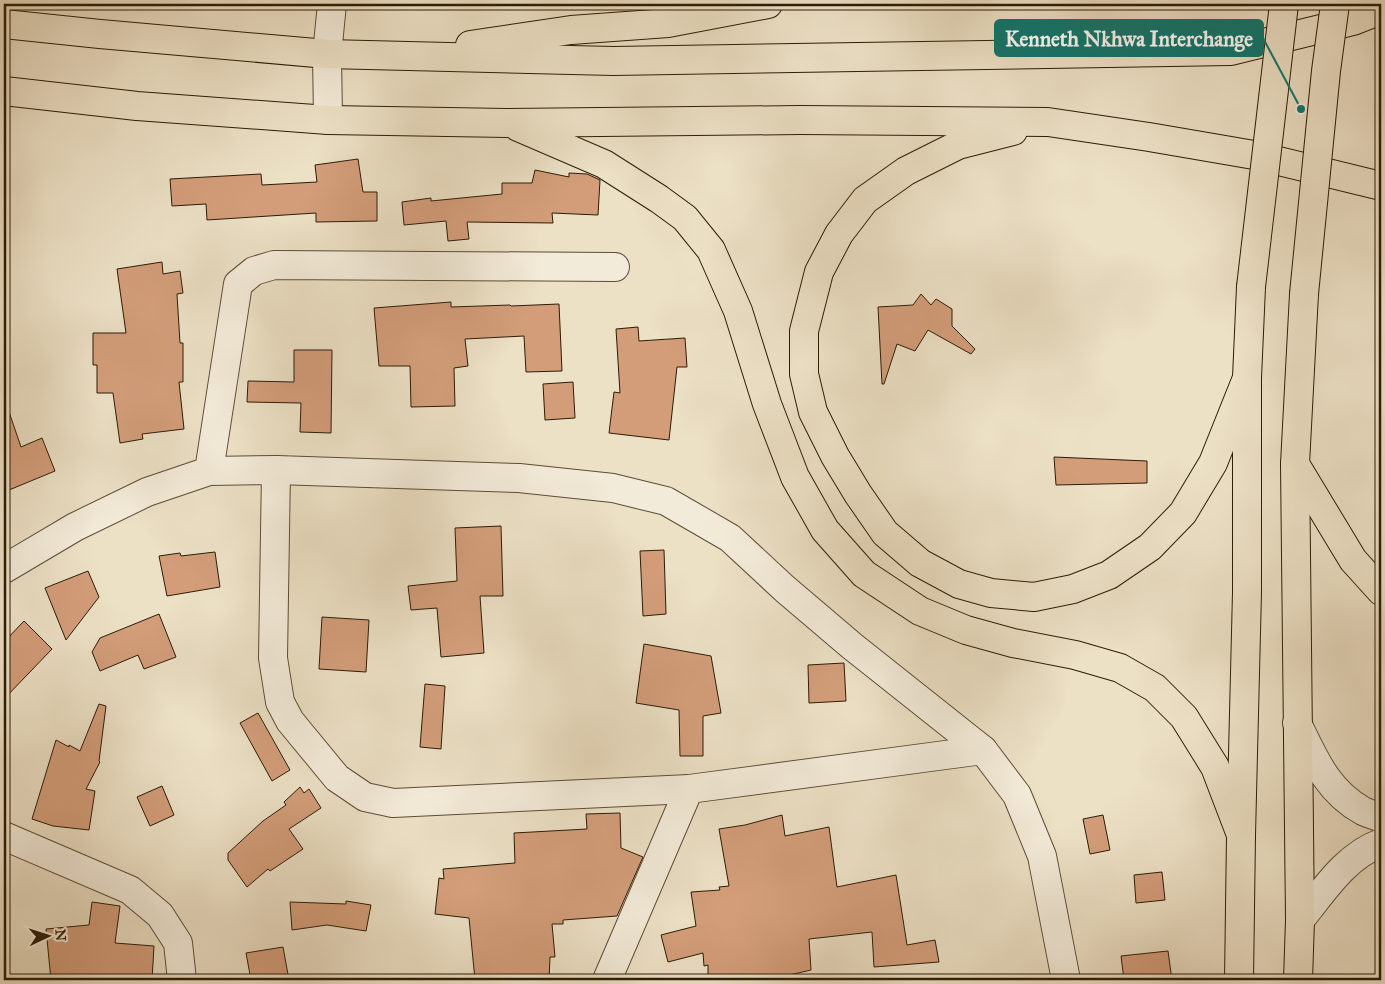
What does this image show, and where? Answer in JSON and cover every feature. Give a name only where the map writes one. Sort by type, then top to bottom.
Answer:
[{"type":"main road","points":[[415,56],[478,43],[571,30],[668,23],[768,4]]},
{"type":"main road","points":[[1240,980],[1241,835],[1247,592],[1247,378],[1251,287],[1284,4]]},
{"type":"main road","points":[[1298,980],[1300,920],[1295,464],[1304,294],[1326,70],[1335,4]]},
{"type":"main road","points":[[4,24],[327,54],[613,61],[1231,51],[1353,21],[1381,10]]},
{"type":"main road","points":[[7,93],[137,106],[328,120],[507,123],[790,120],[1048,122],[1244,154],[1381,186]]},
{"type":"main road","points":[[1048,122],[958,145],[906,171],[866,200],[839,234],[819,272],[804,331],[804,374],[813,412],[858,494],[885,533],[920,563],[959,584],[992,593],[1034,597],[1073,589],[1110,575],[1150,547],[1183,513],[1213,463],[1247,378]]},
{"type":"main road","points":[[507,123],[604,164],[685,218],[711,250],[738,311],[767,404],[795,477],[825,530],[864,574],[920,611],[966,630],[1076,655],[1120,668],[1155,688],[1184,717],[1216,767],[1241,835]]},
{"type":"main road","points":[[1326,172],[1381,200]]},
{"type":"main road","points":[[1295,464],[1353,560],[1381,591]]},
{"type":"street","points":[[328,120],[327,54],[332,4]]},
{"type":"street","points":[[209,471],[238,284],[254,271],[274,264],[615,267]]},
{"type":"street","points":[[276,470],[273,658],[280,702],[290,721],[337,778],[365,797],[393,803],[689,789],[983,750]]},
{"type":"street","points":[[4,569],[75,527],[147,492],[209,471],[276,470],[519,478],[613,488],[666,501],[730,538],[852,646],[983,750],[1017,795],[1042,856],[1066,980]]},
{"type":"street","points":[[1297,723],[1321,771],[1339,794],[1364,811],[1381,818]]},
{"type":"street","points":[[608,980],[689,789]]},
{"type":"street","points":[[4,836],[130,890],[160,915],[178,943],[182,980]]},
{"type":"street","points":[[1300,920],[1355,856],[1381,843]]},
{"type":"building","points":[[358,159],[363,192],[377,192],[377,221],[316,222],[316,213],[207,220],[206,204],[172,206],[170,179],[261,174],[262,185],[317,182],[315,165]]},
{"type":"building","points":[[535,170],[569,177],[569,173],[587,174],[600,180],[598,215],[552,213],[553,223],[467,222],[469,239],[448,241],[446,221],[404,225],[402,202],[431,198],[431,201],[502,194],[502,183],[532,183]]},
{"type":"building","points":[[162,262],[163,274],[180,271],[183,293],[177,294],[180,343],[183,343],[183,382],[179,382],[184,429],[142,434],[143,439],[120,443],[113,393],[97,393],[97,365],[93,365],[93,333],[126,333],[117,269]]},
{"type":"building","points":[[921,294],[931,305],[936,299],[952,309],[952,326],[975,349],[971,354],[928,330],[915,351],[897,344],[884,384],[882,384],[878,307],[913,305]]},
{"type":"building","points":[[451,302],[451,307],[559,304],[562,371],[526,372],[524,336],[465,339],[468,366],[454,368],[455,406],[411,407],[410,366],[379,366],[374,308]]},
{"type":"building","points":[[638,327],[639,341],[685,338],[687,367],[677,367],[669,440],[609,433],[614,392],[620,393],[616,329]]},
{"type":"building","points":[[294,350],[332,350],[331,433],[300,432],[301,403],[247,402],[248,381],[294,382]]},
{"type":"building","points":[[573,382],[575,418],[545,420],[543,384]]},
{"type":"building","points":[[7,406],[21,447],[42,438],[55,471],[9,490],[4,474],[4,407]]},
{"type":"building","points":[[1054,457],[1147,461],[1147,483],[1056,485]]},
{"type":"building","points":[[501,526],[503,596],[480,596],[484,653],[441,657],[437,608],[411,610],[408,586],[457,581],[455,528]]},
{"type":"building","points":[[664,550],[666,614],[643,616],[640,551]]},
{"type":"building","points":[[215,552],[220,587],[167,596],[159,556],[180,553],[181,556]]},
{"type":"building","points":[[88,571],[99,597],[66,640],[45,588]]},
{"type":"building","points":[[159,614],[176,657],[144,669],[138,655],[100,671],[92,652],[100,638]]},
{"type":"building","points":[[322,617],[369,620],[366,672],[319,669]]},
{"type":"building","points":[[24,621],[52,649],[4,699],[4,642]]},
{"type":"building","points":[[644,644],[711,656],[721,713],[703,716],[703,756],[680,756],[679,710],[636,703]]},
{"type":"building","points":[[844,663],[846,701],[809,703],[808,665]]},
{"type":"building","points":[[425,684],[445,686],[441,749],[420,747]]},
{"type":"building","points":[[99,704],[106,706],[100,762],[86,789],[95,791],[89,830],[53,826],[32,819],[56,740],[80,751]]},
{"type":"building","points":[[258,713],[290,770],[272,781],[240,723]]},
{"type":"building","points":[[162,786],[174,815],[150,826],[137,797]]},
{"type":"building","points":[[300,787],[304,793],[309,789],[321,808],[289,829],[303,849],[270,871],[268,869],[247,887],[228,860],[228,853],[263,821],[286,805],[284,802]]},
{"type":"building","points":[[620,813],[621,848],[643,857],[617,916],[563,920],[563,924],[552,924],[555,957],[550,957],[549,980],[475,980],[469,918],[435,914],[439,878],[444,879],[443,869],[515,863],[514,833],[587,829],[586,814]]},
{"type":"building","points":[[782,815],[785,836],[829,827],[837,887],[896,875],[907,945],[935,940],[939,962],[874,967],[872,932],[809,939],[811,970],[768,980],[708,980],[708,965],[704,966],[703,953],[668,962],[661,935],[696,926],[691,892],[720,890],[719,887],[729,886],[719,829],[745,825]]},
{"type":"building","points":[[1103,815],[1110,850],[1090,854],[1083,819]]},
{"type":"building","points":[[1162,872],[1165,900],[1136,903],[1134,875]]},
{"type":"building","points":[[346,901],[371,905],[366,931],[327,925],[292,930],[290,902],[346,904]]},
{"type":"building","points":[[92,902],[120,906],[115,943],[154,946],[152,980],[51,980],[46,929],[89,925]]},
{"type":"building","points":[[283,947],[289,980],[251,980],[246,953]]},
{"type":"building","points":[[1168,951],[1172,980],[1124,980],[1121,956]]},
{"type":"place","name":"Kenneth Nkhwa Interchange","points":[[1301,109]]}]
